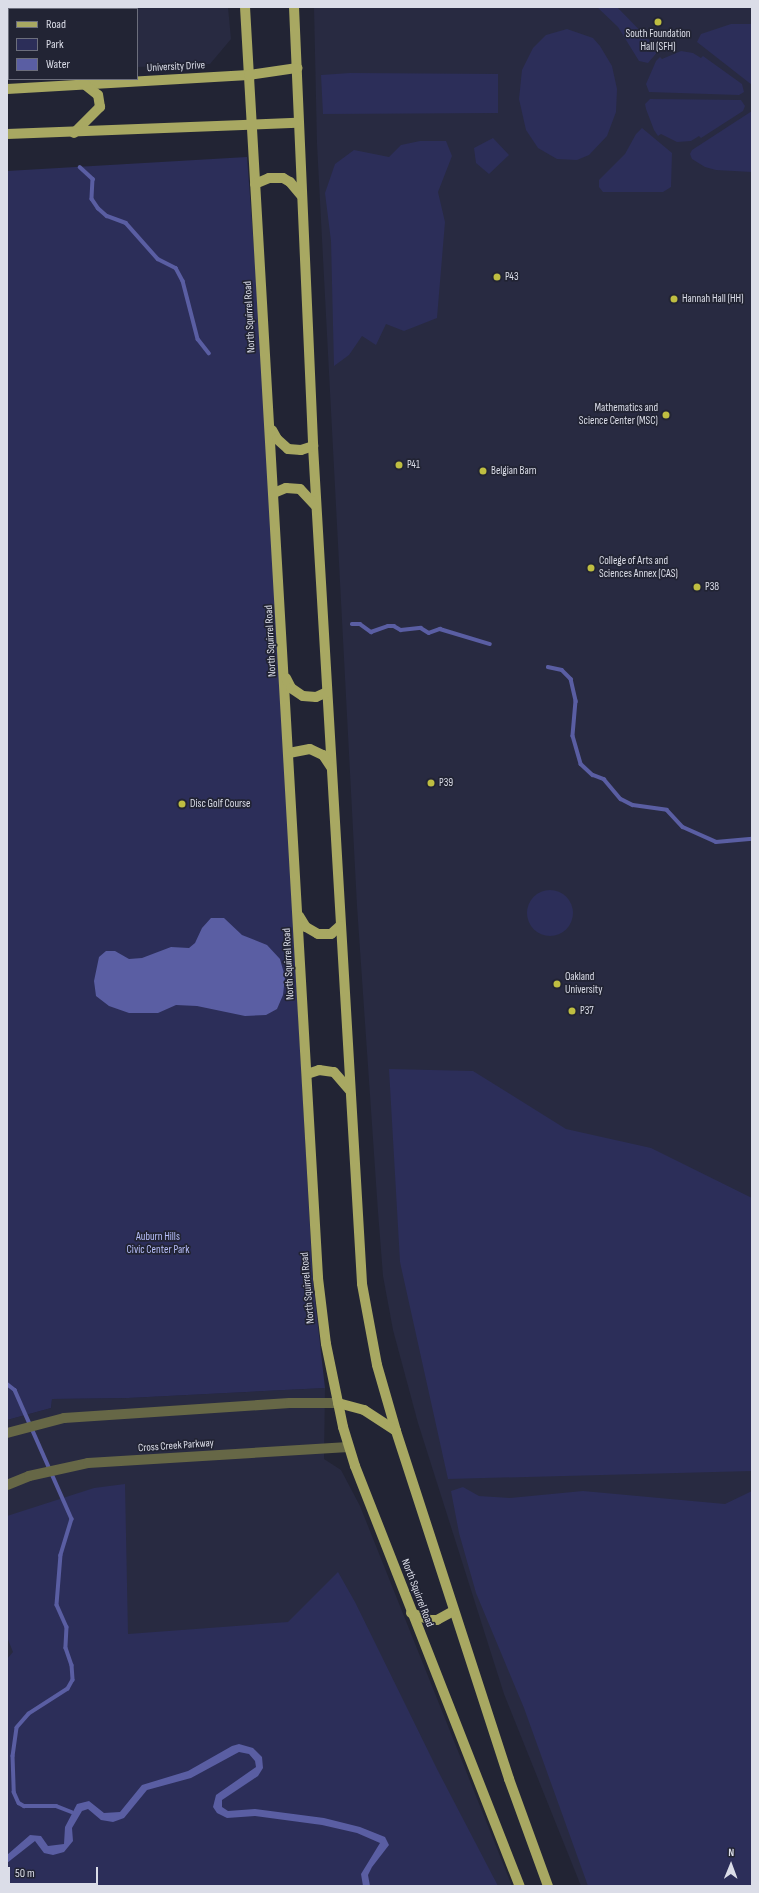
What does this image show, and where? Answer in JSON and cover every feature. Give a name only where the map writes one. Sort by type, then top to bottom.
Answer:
[{"type":"main road","name":"North Squirrel Road","points":[[246,7],[264,360],[271,428],[320,1292],[326,1344],[349,1447],[411,1613],[520,1886]]},
{"type":"main road","points":[[294,7],[297,68],[297,123],[316,506],[349,1089],[362,1284],[377,1365],[396,1431],[508,1779],[548,1886]]},
{"type":"main road","name":"University Drive","points":[[7,89],[249,75],[297,68]]},
{"type":"main road","points":[[74,133],[100,107],[98,95],[84,84]]},
{"type":"main road","points":[[7,134],[74,133],[252,123],[297,123]]},
{"type":"main road","points":[[255,184],[269,178],[284,178],[290,182],[301,196]]},
{"type":"main road","points":[[271,428],[277,439],[288,449],[301,450],[313,446]]},
{"type":"main road","points":[[274,493],[286,488],[300,489],[307,493],[316,506]]},
{"type":"main road","points":[[285,676],[291,688],[303,696],[316,697],[327,692]]},
{"type":"main road","points":[[289,754],[310,749],[323,755],[331,767]]},
{"type":"main road","points":[[298,912],[306,927],[318,934],[331,934],[340,926]]},
{"type":"main road","points":[[307,1074],[319,1070],[334,1072],[349,1089]]},
{"type":"main road","points":[[338,1403],[364,1410],[396,1431]]},
{"type":"main road","points":[[411,1613],[430,1620],[437,1620],[454,1611]]},
{"type":"street","points":[[7,1433],[64,1418],[290,1403],[338,1403]]},
{"type":"street","name":"Cross Creek Parkway","points":[[7,1485],[29,1476],[88,1463],[349,1447]]},
{"type":"shaded area","points":[[7,7],[228,7],[231,39],[210,64],[138,67],[138,8],[8,8],[7,71]]},
{"type":"shaded area","name":"Oakland University","points":[[314,7],[752,7],[752,1886],[581,1886],[504,1694],[418,1423],[393,1330],[383,1276],[357,906],[317,144]]},
{"type":"shaded area","points":[[325,1388],[324,1459],[341,1470],[360,1506],[512,1886],[7,1886],[7,1420],[51,1408],[52,1399],[128,1398]]},
{"type":"green space","points":[[597,7],[617,7],[659,50],[648,63],[639,61],[618,27]]},
{"type":"green space","points":[[731,24],[752,24],[752,85],[697,42],[701,34]]},
{"type":"green space","points":[[567,29],[593,38],[600,46],[612,66],[617,89],[616,112],[607,136],[589,155],[577,160],[557,159],[538,148],[526,130],[519,99],[522,70],[533,48],[546,35]]},
{"type":"green space","points":[[681,51],[693,53],[701,58],[703,56],[742,84],[744,92],[739,95],[649,92],[646,84],[656,61],[660,57],[662,59]]},
{"type":"green space","points":[[350,73],[498,74],[498,113],[323,114],[321,75]]},
{"type":"green space","points":[[650,99],[741,100],[745,106],[743,111],[701,138],[699,136],[691,141],[677,142],[661,134],[658,136],[654,130],[645,104]]},
{"type":"green space","points":[[752,111],[752,172],[716,170],[705,167],[692,159],[690,154],[692,150]]},
{"type":"green space","points":[[642,128],[672,153],[671,187],[663,192],[603,192],[599,187],[599,180],[625,154],[636,134]]},
{"type":"green space","points":[[493,138],[509,155],[489,174],[476,163],[474,148]]},
{"type":"green space","points":[[420,141],[446,141],[452,156],[438,192],[445,222],[437,318],[404,331],[386,324],[376,345],[362,336],[349,355],[334,366],[331,241],[325,193],[335,164],[354,150],[389,157],[401,145]]},
{"type":"green space","name":"Auburn Hills Civic Center Park","points":[[247,157],[262,353],[313,1282],[325,1388],[128,1398],[52,1399],[51,1408],[7,1420],[7,171]]},
{"type":"green space","points":[[550,890],[563,894],[569,900],[573,913],[569,926],[563,932],[550,936],[537,932],[531,926],[527,913],[531,900],[537,894]]},
{"type":"green space","points":[[389,1069],[473,1071],[566,1129],[651,1148],[752,1198],[752,1471],[448,1479],[400,1262]]},
{"type":"green space","points":[[125,1484],[128,1634],[288,1622],[338,1572],[355,1602],[437,1769],[498,1886],[7,1886],[7,1659],[13,1652],[7,1637],[7,1516],[94,1488]]},
{"type":"green space","points":[[463,1487],[479,1496],[510,1498],[583,1491],[725,1504],[752,1491],[752,1886],[588,1886],[524,1708],[476,1593],[459,1533],[451,1491]]},
{"type":"water","points":[[211,918],[224,918],[242,935],[267,945],[280,959],[285,977],[283,995],[277,1009],[266,1015],[245,1016],[197,1006],[176,1005],[158,1013],[129,1013],[109,1006],[96,996],[94,981],[99,957],[106,951],[115,951],[129,959],[142,958],[171,947],[189,948],[195,943],[202,928]]},
{"type":"water","points":[[239,1744],[253,1748],[262,1757],[263,1768],[258,1776],[222,1800],[222,1807],[228,1811],[255,1809],[324,1818],[360,1827],[385,1837],[389,1845],[372,1867],[368,1875],[370,1886],[363,1886],[361,1874],[380,1843],[357,1833],[322,1825],[255,1816],[227,1818],[217,1813],[213,1807],[216,1795],[256,1767],[255,1761],[249,1754],[239,1752],[191,1778],[147,1790],[124,1818],[113,1822],[101,1820],[88,1809],[82,1811],[72,1828],[73,1841],[64,1852],[53,1855],[44,1853],[35,1841],[7,1863],[7,1855],[30,1835],[41,1836],[48,1846],[64,1844],[65,1827],[77,1804],[89,1801],[104,1813],[120,1812],[142,1785],[188,1771],[232,1746]]},
{"type":"waterway","points":[[80,167],[93,179],[92,199],[98,208],[107,216],[126,223],[158,259],[176,268],[183,281],[198,339],[209,353]]},
{"type":"waterway","points":[[352,624],[360,624],[371,632],[388,626],[394,626],[401,630],[421,628],[429,633],[440,629],[490,644]]},
{"type":"waterway","points":[[548,667],[562,670],[571,679],[576,701],[573,736],[581,764],[593,775],[604,779],[621,799],[633,805],[667,810],[683,827],[716,842],[752,839]]},
{"type":"waterway","points":[[7,1384],[15,1390],[72,1519],[61,1555],[57,1605],[67,1627],[66,1648],[72,1665],[73,1680],[68,1689],[29,1714],[17,1728],[13,1756],[14,1792],[19,1803],[24,1806],[56,1806],[72,1812]]},
{"type":"place","name":"South Foundation Hall (SFH)","points":[[658,22]]},
{"type":"place","name":"P43","points":[[497,277]]},
{"type":"place","name":"Hannah Hall (HH)","points":[[674,299]]},
{"type":"place","name":"Mathematics and Science Center (MSC)","points":[[666,415]]},
{"type":"place","name":"P41","points":[[399,465]]},
{"type":"place","name":"Belgian Barn","points":[[483,471]]},
{"type":"place","name":"College of Arts and Sciences Annex (CAS)","points":[[591,568]]},
{"type":"place","name":"P38","points":[[697,587]]},
{"type":"place","name":"P39","points":[[431,783]]},
{"type":"place","name":"Disc Golf Course","points":[[182,804]]},
{"type":"place","name":"Oakland University","points":[[557,984]]},
{"type":"place","name":"P37","points":[[572,1011]]}]
